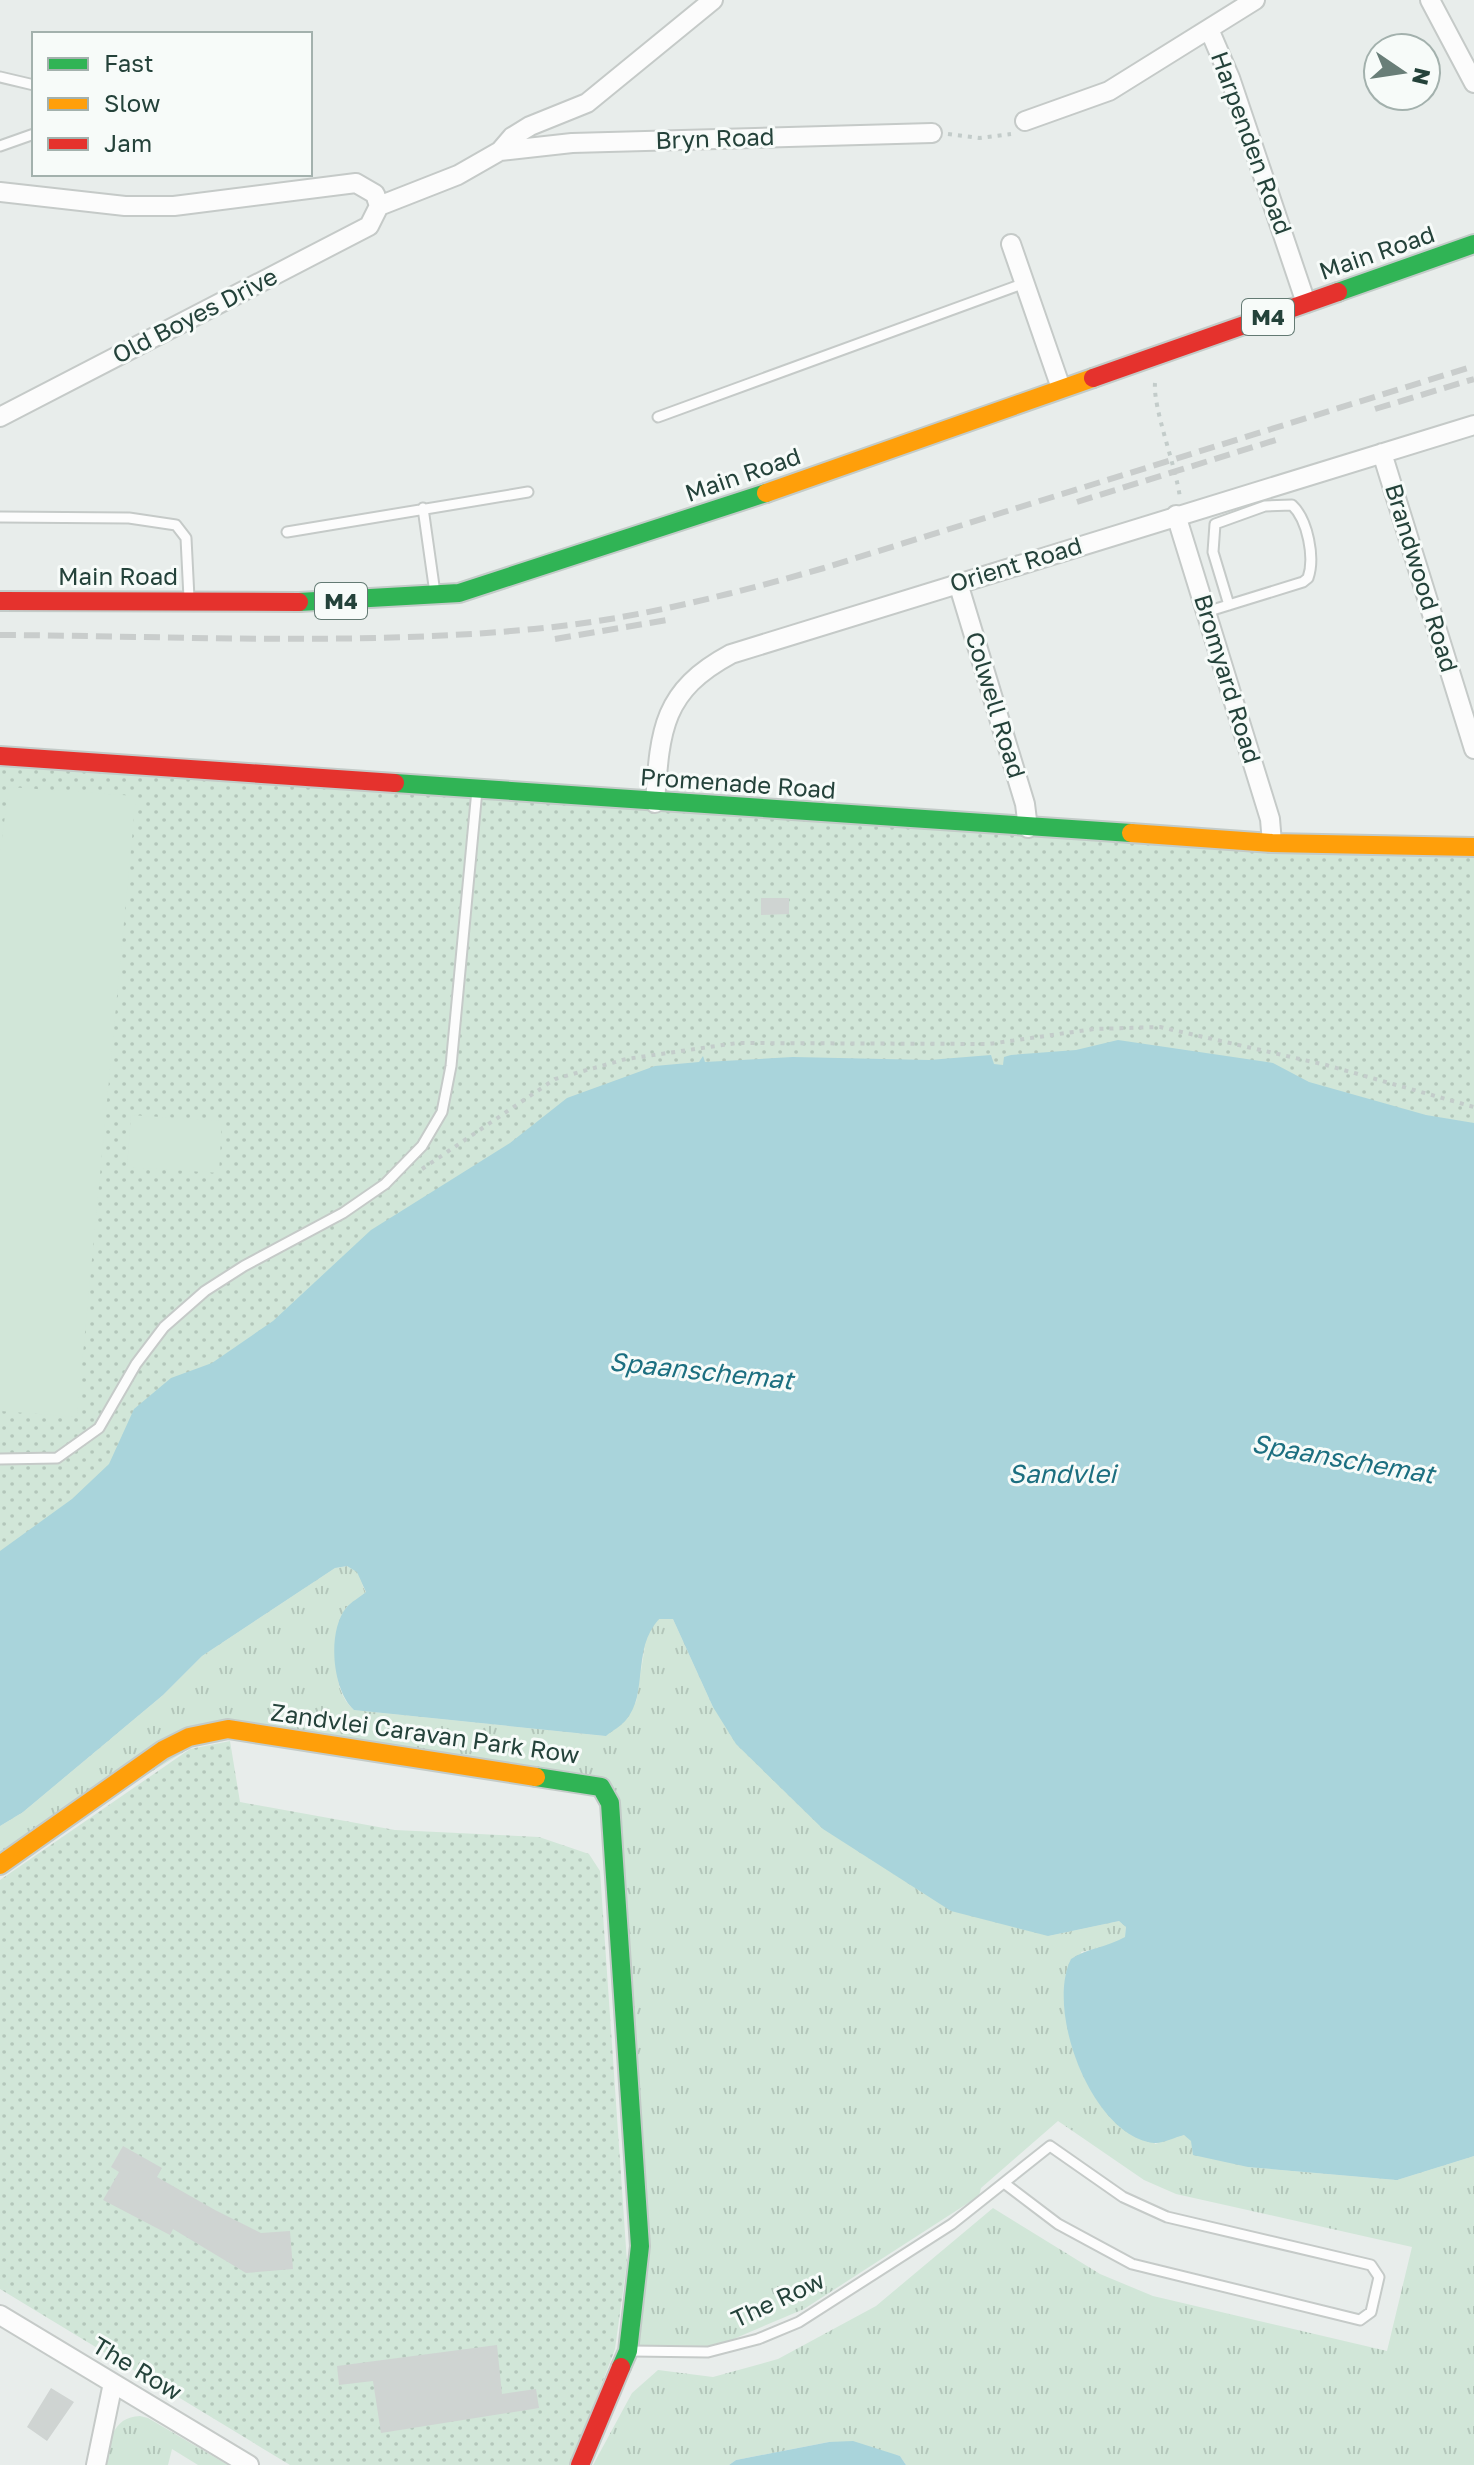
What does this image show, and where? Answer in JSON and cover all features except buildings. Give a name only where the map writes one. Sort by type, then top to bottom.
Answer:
[{"type":"street","points":[[500,151],[512,137],[530,126],[587,103],[604,92],[713,0]]},
{"type":"street","points":[[1025,121],[1109,91],[1255,0]]},
{"type":"street","points":[[1430,0],[1474,83]]},
{"type":"street","name":"Harpenden Road","points":[[1209,29],[1230,78],[1306,303]]},
{"type":"street","name":"Bryn Road","points":[[500,151],[572,143],[932,133]]},
{"type":"street","name":"Old Boyes Drive","points":[[0,417],[369,226],[379,206],[458,175],[500,151]]},
{"type":"street","points":[[0,192],[125,206],[174,206],[356,183],[375,194],[379,206]]},
{"type":"street","points":[[1011,244],[1061,388]]},
{"type":"street","name":"Main Road","points":[[0,601],[189,602],[435,596],[494,582],[671,526],[1474,244]]},
{"type":"street","name":"Orient Road","points":[[655,803],[661,732],[671,706],[685,686],[708,666],[731,654],[1474,425]]},
{"type":"street","name":"Brandwood Road","points":[[1382,453],[1474,749]]},
{"type":"street","name":"Bromyard Road","points":[[1180,514],[1206,612],[1270,819],[1272,843]]},
{"type":"street","name":"Colwell Road","points":[[958,583],[1025,804],[1028,828]]},
{"type":"street","name":"Promenade Road","points":[[0,756],[1028,828],[1272,843],[1474,847]]},
{"type":"street","name":"Zandvlei Caravan Park Row","points":[[0,1865],[163,1750],[214,1730],[345,1745],[601,1787],[610,1803],[640,2219],[639,2272],[628,2351]]},
{"type":"street","name":"The Row","points":[[0,2315],[249,2465]]},
{"type":"street","points":[[580,2465],[628,2351]]},
{"type":"street","points":[[96,2465],[113,2383]]},
{"type":"lane","points":[[0,77],[32,85]]},
{"type":"lane","points":[[0,146],[32,135]]},
{"type":"lane","points":[[658,417],[1025,283]]},
{"type":"lane","points":[[287,532],[528,492]]},
{"type":"lane","points":[[1206,612],[1229,605],[1308,578],[1311,554],[1300,516],[1292,505],[1265,506],[1215,524],[1213,552],[1229,605]]},
{"type":"lane","points":[[423,508],[435,596]]},
{"type":"lane","points":[[0,517],[129,518],[176,525],[186,538],[189,602]]},
{"type":"lane","points":[[0,1459],[57,1458],[99,1428],[136,1364],[174,1318],[205,1291],[244,1266],[343,1213],[385,1184],[422,1146],[442,1112],[451,1066],[477,790]]},
{"type":"lane","name":"The Row","points":[[628,2351],[708,2352],[758,2339],[830,2304],[992,2194],[1004,2183],[1047,2146],[1054,2147],[1123,2197],[1167,2217],[1371,2265],[1379,2277],[1371,2312],[1360,2320],[1132,2264],[1058,2224],[1004,2183]]},
{"type":"path","points":[[932,133],[979,138],[1005,135],[1024,128],[1025,121]]},
{"type":"path","points":[[1155,378],[1156,401],[1174,458],[1180,514]]},
{"type":"path","points":[[420,1170],[488,1128],[555,1079],[626,1059],[737,1043],[989,1044],[1094,1029],[1160,1027],[1298,1058],[1474,1107]]},
{"type":"green space","name":"Sandvlei","points":[[0,756],[1474,847],[1474,2156],[1397,2180],[1248,2167],[1193,2155],[1191,2141],[1184,2135],[1154,2143],[1132,2135],[1111,2119],[1094,2095],[1069,2038],[1064,2009],[1065,1982],[1071,1959],[1125,1937],[1126,1927],[1119,1921],[1048,1936],[951,1911],[823,1829],[736,1744],[713,1707],[673,1619],[659,1619],[651,1631],[633,1709],[624,1722],[606,1736],[354,1710],[341,1689],[334,1646],[340,1619],[346,1608],[366,1592],[356,1572],[347,1566],[335,1568],[202,1656],[163,1695],[23,1812],[0,1826]]},
{"type":"green space","points":[[9,787],[136,796],[77,1417],[0,1411],[0,852]]},
{"type":"green space","points":[[131,1115],[222,1121],[219,1173],[127,1167]]},
{"type":"green space","points":[[347,1566],[357,1572],[366,1593],[346,1608],[338,1648],[340,1688],[354,1710],[606,1736],[636,1702],[647,1633],[659,1619],[673,1619],[713,1707],[1048,1936],[1119,1921],[1126,1927],[1125,1937],[1112,1945],[1081,1952],[1155,2144],[1184,2135],[1248,2167],[1397,2180],[1474,2156],[1474,2465],[906,2465],[900,2456],[829,2442],[736,2460],[729,2465],[593,2465],[632,2393],[658,2370],[713,2377],[778,2359],[876,2306],[993,2208],[1100,2274],[1153,2296],[1387,2351],[1412,2247],[1176,2194],[1144,2180],[1058,2121],[981,2188],[979,2196],[804,2309],[717,2346],[633,2345],[616,1796],[223,1728],[0,1864],[0,1826],[23,1812],[163,1695],[202,1656],[335,1568]]},
{"type":"green space","points":[[230,1741],[240,1802],[395,1830],[539,1837],[589,1854],[600,1871],[627,2262],[615,2349],[571,2465],[290,2465],[0,2289],[0,1880],[190,1749]]},
{"type":"green space","points":[[140,2416],[228,2465],[198,2465],[172,2449],[168,2465],[105,2465],[110,2440],[118,2426],[131,2417]]},
{"type":"water","name":"Sandvlei","points":[[1118,1040],[1273,1063],[1309,1082],[1426,1115],[1474,1123],[1474,2156],[1397,2180],[1248,2167],[1193,2155],[1191,2141],[1184,2135],[1154,2143],[1132,2135],[1111,2119],[1094,2095],[1069,2038],[1064,2009],[1065,1982],[1071,1959],[1125,1937],[1126,1927],[1119,1921],[1048,1936],[951,1911],[823,1829],[736,1744],[713,1707],[673,1619],[659,1619],[650,1631],[633,1709],[624,1722],[606,1736],[354,1710],[341,1689],[334,1646],[340,1618],[346,1608],[366,1592],[357,1572],[347,1566],[335,1568],[202,1656],[163,1695],[23,1812],[0,1826],[0,1551],[72,1499],[109,1464],[134,1409],[171,1378],[212,1363],[273,1321],[371,1230],[510,1143],[567,1098],[655,1066],[699,1062],[703,1056],[705,1062],[793,1057],[929,1060],[991,1055],[994,1064],[1003,1065],[1004,1057],[1011,1055],[1076,1050]]},
{"type":"water","points":[[853,2441],[900,2456],[906,2465],[729,2465],[736,2460],[829,2442]]},
{"type":"railway","points":[[0,635],[267,639],[401,637],[534,629],[644,613],[824,568],[1474,366]]},
{"type":"railway","points":[[1375,409],[1474,379]]},
{"type":"railway","points":[[1077,502],[1279,439]]},
{"type":"railway","points":[[555,639],[673,619]]},
{"type":"traffic: fast","points":[[1338,292],[1474,244]]},
{"type":"traffic: fast","points":[[299,602],[459,593],[766,493]]},
{"type":"traffic: fast","points":[[395,783],[1131,833]]},
{"type":"traffic: fast","points":[[536,1777],[601,1787],[610,1803],[640,2246],[628,2351],[621,2367]]},
{"type":"traffic: slow","points":[[766,493],[1093,378]]},
{"type":"traffic: slow","points":[[1131,833],[1272,843],[1474,847]]},
{"type":"traffic: slow","points":[[0,1865],[163,1750],[189,1737],[228,1729],[536,1777]]},
{"type":"traffic: jam","points":[[1093,378],[1338,292]]},
{"type":"traffic: jam","points":[[0,601],[299,602]]},
{"type":"traffic: jam","points":[[0,756],[395,783]]},
{"type":"traffic: jam","points":[[580,2465],[621,2367]]},
{"type":"water label","name":"Spaanschemat","points":[[701,1371]]},
{"type":"water label","name":"Spaanschemat","points":[[1343,1459]]}]
